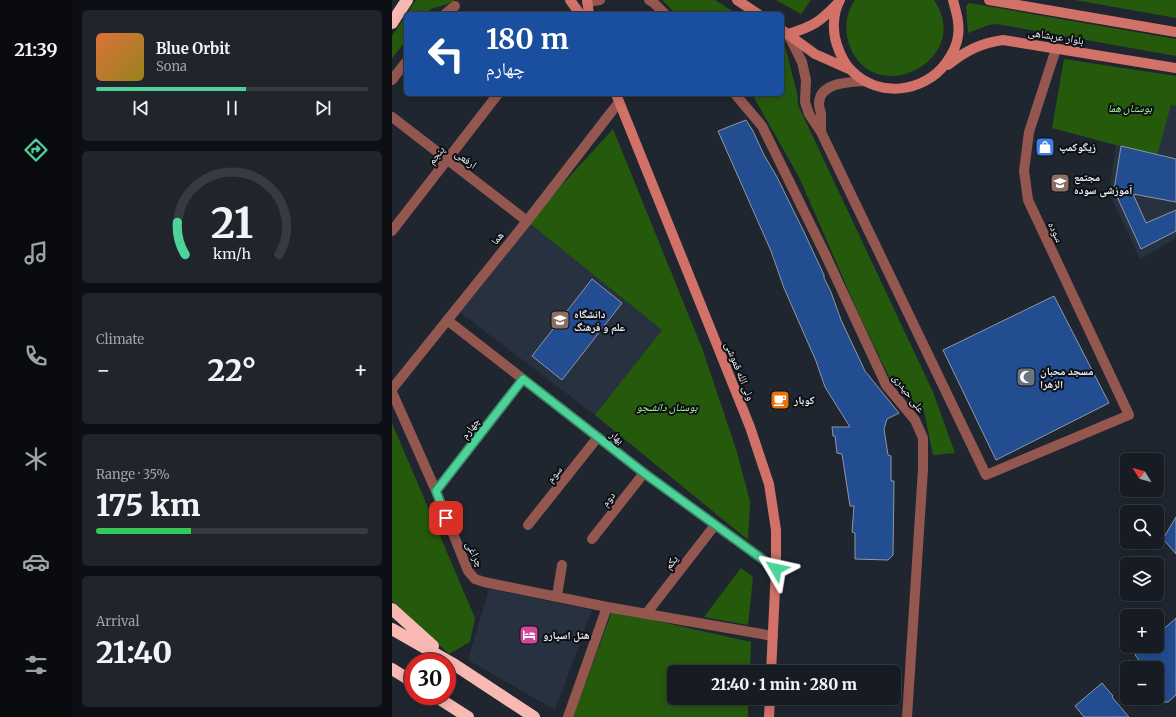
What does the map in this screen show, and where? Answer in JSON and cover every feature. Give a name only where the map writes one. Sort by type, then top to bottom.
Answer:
[{"type":"highway","points":[[392,23],[407,0]]},
{"type":"highway","points":[[392,609],[409,626],[441,653]]},
{"type":"highway","points":[[392,628],[435,653]]},
{"type":"highway","points":[[456,666],[534,717]]},
{"type":"highway","points":[[392,668],[404,676]]},
{"type":"highway","points":[[449,705],[468,717]]},
{"type":"street","points":[[570,0],[579,12]]},
{"type":"street","points":[[589,12],[587,1],[600,0]]},
{"type":"street","points":[[649,0],[663,12]]},
{"type":"street","points":[[737,0],[755,12]]},
{"type":"street","points":[[940,71],[952,55],[958,36],[958,17],[953,0]]},
{"type":"street","points":[[989,0],[1176,32]]},
{"type":"street","points":[[785,32],[815,24],[826,16],[839,1]]},
{"type":"street","points":[[839,1],[834,21],[835,39],[841,56],[852,71]]},
{"type":"street","points":[[447,12],[455,6]]},
{"type":"street","points":[[785,32],[815,54],[852,71]]},
{"type":"street","points":[[785,32],[802,62],[806,80],[805,102],[809,114],[821,132]]},
{"type":"street","name":"بلوار عربشاهی","points":[[852,71],[866,81],[881,88],[898,89],[915,86],[929,80],[962,54],[980,45],[1002,40],[1176,68]]},
{"type":"street","name":"سوده","points":[[821,132],[986,476],[1129,415],[1028,200],[1024,171],[1029,132],[1056,49]]},
{"type":"street","points":[[392,80],[404,65]]},
{"type":"street","points":[[821,132],[820,97],[826,91],[840,83],[866,81]]},
{"type":"street","name":"پنجم","points":[[392,231],[496,96]]},
{"type":"street","name":"علی حیدری","points":[[737,96],[762,126],[825,254],[886,385],[915,420],[923,438],[907,717]]},
{"type":"street","name":"هما","points":[[392,389],[527,221],[617,98]]},
{"type":"street","name":"ولی الله قموشی","points":[[617,98],[750,427],[769,484],[776,530],[774,636],[772,665]]},
{"type":"street","name":"ارفعی","points":[[392,117],[527,221]]},
{"type":"street","name":"بهار","points":[[447,320],[644,473],[776,569]]},
{"type":"street","name":"چهارم","points":[[436,491],[523,379]]},
{"type":"street","name":"چراغی","points":[[392,392],[436,491],[468,571],[475,579],[607,607],[774,636]]},
{"type":"street","name":"سوم","points":[[528,525],[598,437]]},
{"type":"street","name":"دوم","points":[[592,539],[644,473]]},
{"type":"street","name":"یکم","points":[[646,614],[715,525]]},
{"type":"street","points":[[557,596],[562,565]]},
{"type":"street","points":[[568,717],[607,607]]},
{"type":"street","points":[[769,717],[770,705]]},
{"type":"shaded area","points":[[1171,105],[1176,106],[1176,238],[1140,259],[1109,192],[1116,144],[1121,146]]},
{"type":"shaded area","name":"دانشگاه علم و فرهنگ","points":[[528,222],[662,330],[595,415],[458,311]]},
{"type":"shaded area","name":"هتل اسپارو","points":[[489,589],[592,610],[555,710],[468,660]]},
{"type":"green space","points":[[416,0],[454,0],[454,2],[431,9],[429,12],[407,12]]},
{"type":"green space","points":[[662,0],[715,0],[734,12],[674,12]]},
{"type":"green space","points":[[776,0],[811,0],[801,14]]},
{"type":"green space","points":[[855,0],[934,0],[943,22],[941,42],[931,58],[916,70],[897,76],[878,74],[861,64],[847,38],[846,27],[848,16]]},
{"type":"green space","points":[[1075,0],[1176,0],[1176,18]]},
{"type":"green space","points":[[969,3],[1176,39],[1176,56],[997,24],[989,25],[968,33],[966,6]]},
{"type":"green space","points":[[404,18],[404,43],[392,58],[392,36]]},
{"type":"green space","points":[[784,45],[797,93],[798,105],[933,392],[955,453],[933,455],[924,411],[891,381],[861,319],[799,177],[753,96],[784,96]]},
{"type":"green space","name":"بوستان هما","points":[[1064,59],[1176,76],[1176,106],[1171,105],[1157,156],[1052,128]]},
{"type":"green space","name":"بوستان دانشجو","points":[[613,129],[702,348],[736,449],[750,501],[748,540],[595,415],[662,330],[528,222]]},
{"type":"green space","points":[[392,423],[475,618],[470,642],[451,653],[448,653],[392,601]]},
{"type":"green space","points":[[741,568],[753,577],[748,625],[704,617]]},
{"type":"green space","points":[[612,611],[751,642],[750,665],[667,665],[667,705],[748,705],[748,717],[573,717]]},
{"type":"building","points":[[746,120],[777,177],[804,232],[824,275],[841,320],[865,371],[899,413],[887,419],[884,429],[888,455],[891,456],[891,481],[894,481],[893,555],[888,560],[855,559],[855,533],[852,532],[854,506],[850,506],[842,454],[837,453],[835,436],[833,436],[832,427],[850,427],[825,387],[816,361],[784,288],[771,251],[718,131]]},
{"type":"building","points":[[1121,146],[1176,159],[1176,202],[1133,194],[1146,223],[1176,210],[1176,231],[1141,249],[1114,190]]},
{"type":"building","points":[[592,279],[622,303],[562,380],[532,356]]},
{"type":"building","name":"مسجد محبان الزهرا","points":[[1054,296],[1109,403],[996,460],[943,350]]},
{"type":"building","points":[[1176,517],[1176,554],[1164,540],[1164,537]]},
{"type":"building","points":[[1176,618],[1176,695],[1168,702],[1164,702],[1164,661],[1138,661],[1139,660],[1135,655],[1137,653],[1164,653],[1164,629]]},
{"type":"building","points":[[1102,683],[1129,717],[1084,717],[1075,706]]},
{"type":"place","name":"زیگوکمپ","points":[[1045,147]]},
{"type":"place","name":"مجتمع آموزشی سوده","points":[[1060,183]]},
{"type":"place","name":"دانشگاه علم و فرهنگ","points":[[560,320]]},
{"type":"place","name":"مسجد محبان الزهرا","points":[[1026,377]]},
{"type":"place","name":"کوبار","points":[[780,400]]},
{"type":"place","name":"هتل اسپارو","points":[[529,635]]},
{"type":"route","points":[[446,518],[436,491],[523,379],[644,473],[776,569]]}]
